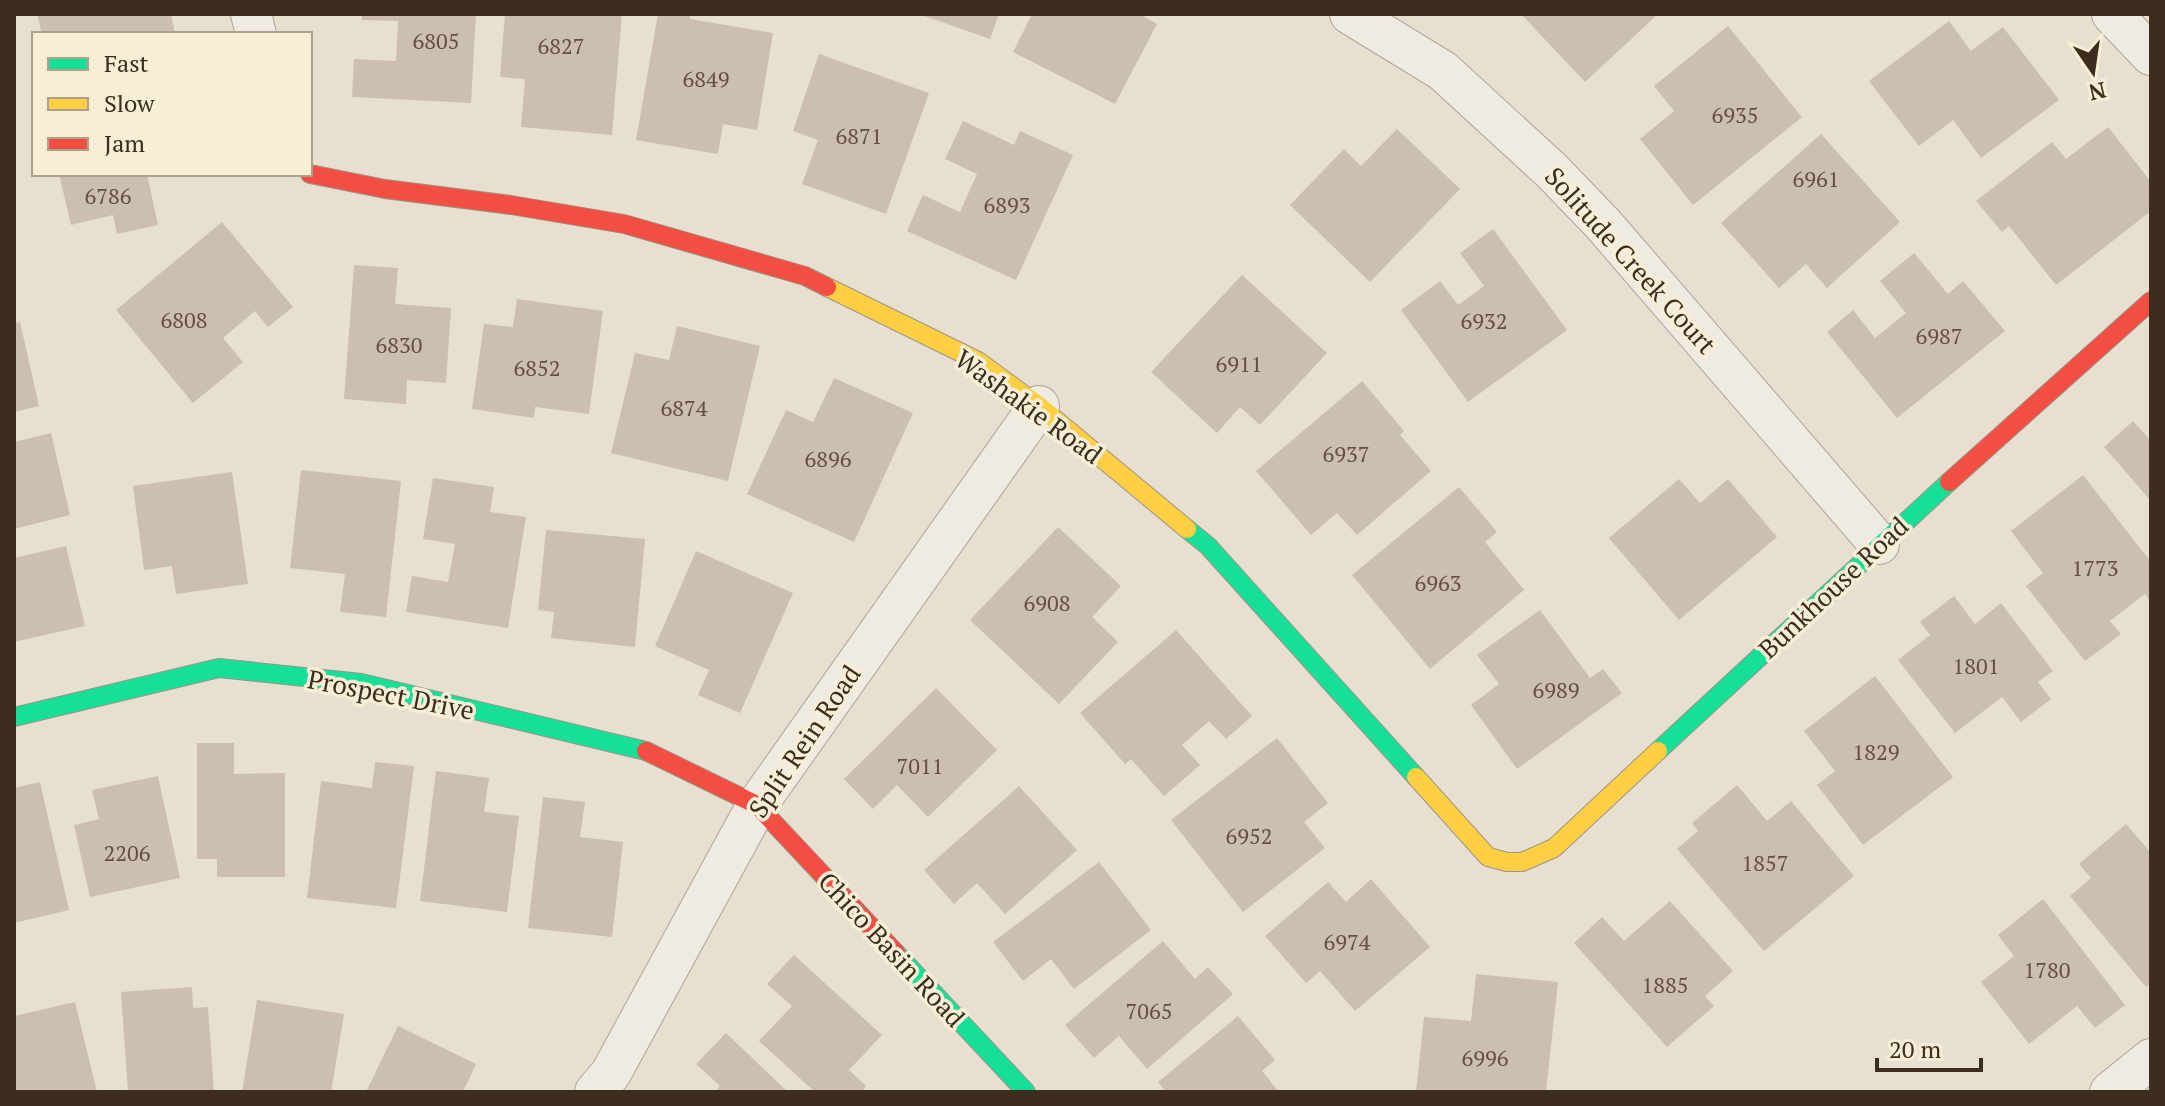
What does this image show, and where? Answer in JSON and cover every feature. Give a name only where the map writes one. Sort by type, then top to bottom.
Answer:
[{"type":"street","points":[[2112,14],[2151,55]]},
{"type":"street","name":"Solitude Creek Court","points":[[1362,16],[1443,71],[1552,171],[1603,224],[1879,544]]},
{"type":"street","name":"Washakie Road","points":[[312,174],[385,189],[511,205],[624,224],[805,276],[978,361],[1039,406],[1208,546],[1488,857],[1511,865]]},
{"type":"street","name":"Bunkhouse Road","points":[[1511,865],[1534,860],[1554,848],[1879,544],[2151,301]]},
{"type":"street","name":"Split Rein Road","points":[[595,1092],[619,1060],[757,805],[1039,406]]},
{"type":"street","name":"Prospect Drive","points":[[14,717],[219,668],[361,683],[650,752],[757,805]]},
{"type":"street","name":"Chico Basin Road","points":[[757,805],[1026,1092]]},
{"type":"street","points":[[2110,1092],[2151,1059]]},
{"type":"building","points":[[37,14],[171,14],[175,32],[42,32]]},
{"type":"building","points":[[362,14],[476,14],[471,103],[352,97],[354,59],[396,61],[398,21],[362,20]]},
{"type":"building","points":[[505,14],[622,14],[612,135],[521,127],[525,79],[500,77]]},
{"type":"building","points":[[658,14],[690,14],[690,19],[773,33],[757,130],[723,124],[718,154],[636,140]]},
{"type":"building","points":[[919,14],[999,14],[990,39]]},
{"type":"building","points":[[1032,14],[1139,14],[1157,24],[1115,104],[1013,52]]},
{"type":"building","points":[[1521,14],[1658,14],[1585,82]]},
{"type":"building","points":[[1949,21],[1971,51],[2003,27],[2059,100],[1981,158],[1953,120],[1919,146],[1869,81]]},
{"type":"building","points":[[1728,26],[1802,117],[1693,205],[1640,139],[1674,111],[1654,86]]},
{"type":"building","points":[[819,54],[929,93],[886,214],[802,184],[818,140],[793,131]]},
{"type":"building","points":[[963,121],[1014,145],[1020,131],[1073,155],[1016,280],[907,231],[923,195],[960,212],[977,174],[945,159]]},
{"type":"building","points":[[2108,127],[2151,182],[2151,211],[2056,285],[2009,226],[2002,232],[1976,201],[2052,142],[2066,159]]},
{"type":"building","points":[[1397,129],[1460,189],[1370,282],[1290,205],[1344,149],[1361,166]]},
{"type":"building","points":[[1821,134],[1900,222],[1827,288],[1806,264],[1779,288],[1721,223]]},
{"type":"building","points":[[59,176],[147,176],[158,225],[117,234],[113,215],[71,225]]},
{"type":"building","points":[[222,222],[293,307],[268,327],[255,311],[223,338],[243,362],[193,403],[116,310]]},
{"type":"building","points":[[1493,229],[1567,330],[1468,402],[1401,310],[1440,281],[1458,305],[1484,286],[1460,253]]},
{"type":"building","points":[[1914,253],[1948,294],[1963,281],[2005,331],[1897,418],[1827,332],[1853,310],[1875,338],[1906,313],[1880,281]]},
{"type":"building","points":[[354,265],[398,268],[395,304],[451,308],[446,383],[407,380],[406,404],[344,399]]},
{"type":"building","points":[[1242,275],[1327,353],[1260,425],[1240,407],[1217,433],[1151,372]]},
{"type":"building","points":[[517,299],[603,311],[589,414],[535,407],[534,418],[472,409],[484,324],[513,327]]},
{"type":"building","points":[[20,322],[39,406],[14,412],[14,323]]},
{"type":"building","points":[[677,326],[760,346],[728,481],[611,453],[635,353],[669,360]]},
{"type":"building","points":[[834,378],[913,413],[854,542],[747,494],[786,410],[813,422]]},
{"type":"building","points":[[1362,381],[1404,431],[1400,435],[1431,471],[1357,535],[1337,513],[1311,535],[1256,471]]},
{"type":"building","points":[[2133,421],[2151,441],[2151,501],[2104,447]]},
{"type":"building","points":[[51,433],[70,515],[14,529],[14,442]]},
{"type":"building","points":[[301,470],[401,481],[386,617],[340,612],[345,574],[290,568]]},
{"type":"building","points":[[232,472],[248,584],[176,594],[172,566],[144,570],[133,486]]},
{"type":"building","points":[[2083,475],[2151,562],[2151,603],[2145,594],[2110,621],[2121,634],[2085,661],[2026,586],[2043,573],[2011,531]]},
{"type":"building","points":[[433,478],[494,487],[490,512],[526,517],[508,628],[406,612],[412,576],[448,582],[455,544],[423,539]]},
{"type":"building","points":[[1679,479],[1700,503],[1728,479],[1777,537],[1679,620],[1609,538]]},
{"type":"building","points":[[1459,487],[1497,532],[1485,542],[1524,590],[1430,669],[1352,575]]},
{"type":"building","points":[[1058,527],[1121,586],[1092,617],[1118,642],[1059,704],[970,620]]},
{"type":"building","points":[[546,530],[645,539],[635,647],[551,638],[554,612],[538,610]]},
{"type":"building","points":[[66,546],[85,626],[14,642],[14,558]]},
{"type":"building","points":[[696,551],[793,593],[740,713],[698,695],[709,670],[655,646]]},
{"type":"building","points":[[1954,596],[1975,624],[2001,603],[2053,671],[2038,682],[2051,699],[2021,722],[2002,697],[1955,733],[1898,660],[1930,635],[1920,622]]},
{"type":"building","points":[[1540,610],[1590,678],[1603,669],[1622,693],[1517,769],[1471,705],[1499,684],[1477,655]]},
{"type":"building","points":[[1176,630],[1252,716],[1226,739],[1209,721],[1182,745],[1200,765],[1164,796],[1131,759],[1125,764],[1080,713]]},
{"type":"building","points":[[1875,676],[1953,777],[1863,845],[1817,785],[1835,771],[1804,731]]},
{"type":"building","points":[[936,688],[997,750],[928,817],[897,785],[873,809],[844,779]]},
{"type":"building","points":[[1277,738],[1328,803],[1304,822],[1325,848],[1243,912],[1171,820]]},
{"type":"building","points":[[197,743],[234,743],[234,774],[285,773],[285,877],[217,877],[217,859],[197,859]]},
{"type":"building","points":[[375,762],[414,766],[396,908],[307,898],[321,781],[372,788]]},
{"type":"building","points":[[436,771],[489,778],[484,812],[519,816],[507,912],[420,901]]},
{"type":"building","points":[[158,776],[180,878],[90,897],[74,825],[99,819],[92,790]]},
{"type":"building","points":[[40,782],[69,910],[14,923],[14,788]]},
{"type":"building","points":[[1737,785],[1767,821],[1791,801],[1854,876],[1764,951],[1677,849],[1698,831],[1692,823]]},
{"type":"building","points":[[1019,786],[1077,850],[1005,914],[977,883],[954,904],[924,870]]},
{"type":"building","points":[[543,797],[585,802],[580,837],[623,842],[612,937],[528,928]]},
{"type":"building","points":[[2126,824],[2151,853],[2151,983],[2146,987],[2070,896],[2091,878],[2079,864]]},
{"type":"building","points":[[1099,862],[1151,930],[1074,989],[1051,959],[1023,981],[993,942]]},
{"type":"building","points":[[1371,879],[1430,947],[1355,1011],[1320,971],[1306,983],[1265,936],[1328,882],[1346,902]]},
{"type":"building","points":[[2043,899],[2125,1005],[2095,1028],[2077,1006],[2029,1044],[1981,982],[2014,956],[1998,935]]},
{"type":"building","points":[[1670,901],[1733,971],[1705,996],[1714,1006],[1667,1047],[1574,943],[1602,917],[1624,941]]},
{"type":"building","points":[[1163,941],[1195,979],[1208,967],[1233,994],[1147,1069],[1119,1036],[1094,1058],[1065,1025]]},
{"type":"building","points":[[794,955],[882,1035],[849,1070],[866,1086],[861,1092],[815,1092],[759,1041],[792,1006],[767,984]]},
{"type":"building","points":[[1476,974],[1558,982],[1546,1092],[1416,1092],[1424,1017],[1471,1021]]},
{"type":"building","points":[[192,987],[193,1008],[208,1007],[214,1092],[128,1092],[121,992]]},
{"type":"building","points":[[257,1000],[344,1014],[331,1092],[242,1092]]},
{"type":"building","points":[[75,1002],[97,1092],[14,1092],[14,1016]]},
{"type":"building","points":[[1238,1016],[1275,1060],[1262,1071],[1279,1092],[1166,1092],[1158,1082]]},
{"type":"building","points":[[398,1026],[476,1064],[463,1092],[366,1092]]},
{"type":"building","points":[[726,1033],[788,1092],[715,1092],[720,1086],[696,1064]]},
{"type":"traffic: fast","points":[[1658,751],[1949,482]]},
{"type":"traffic: fast","points":[[1187,529],[1208,546],[1416,777]]},
{"type":"traffic: fast","points":[[14,717],[219,668],[361,683],[646,751]]},
{"type":"traffic: fast","points":[[896,953],[1026,1092]]},
{"type":"traffic: slow","points":[[827,287],[978,361],[1039,406],[1187,529]]},
{"type":"traffic: slow","points":[[1416,777],[1488,857],[1522,862],[1554,848],[1658,751]]},
{"type":"traffic: jam","points":[[312,174],[385,189],[511,205],[624,224],[805,276],[827,287]]},
{"type":"traffic: jam","points":[[1949,482],[2151,301]]},
{"type":"traffic: jam","points":[[646,751],[757,805],[896,953]]}]
